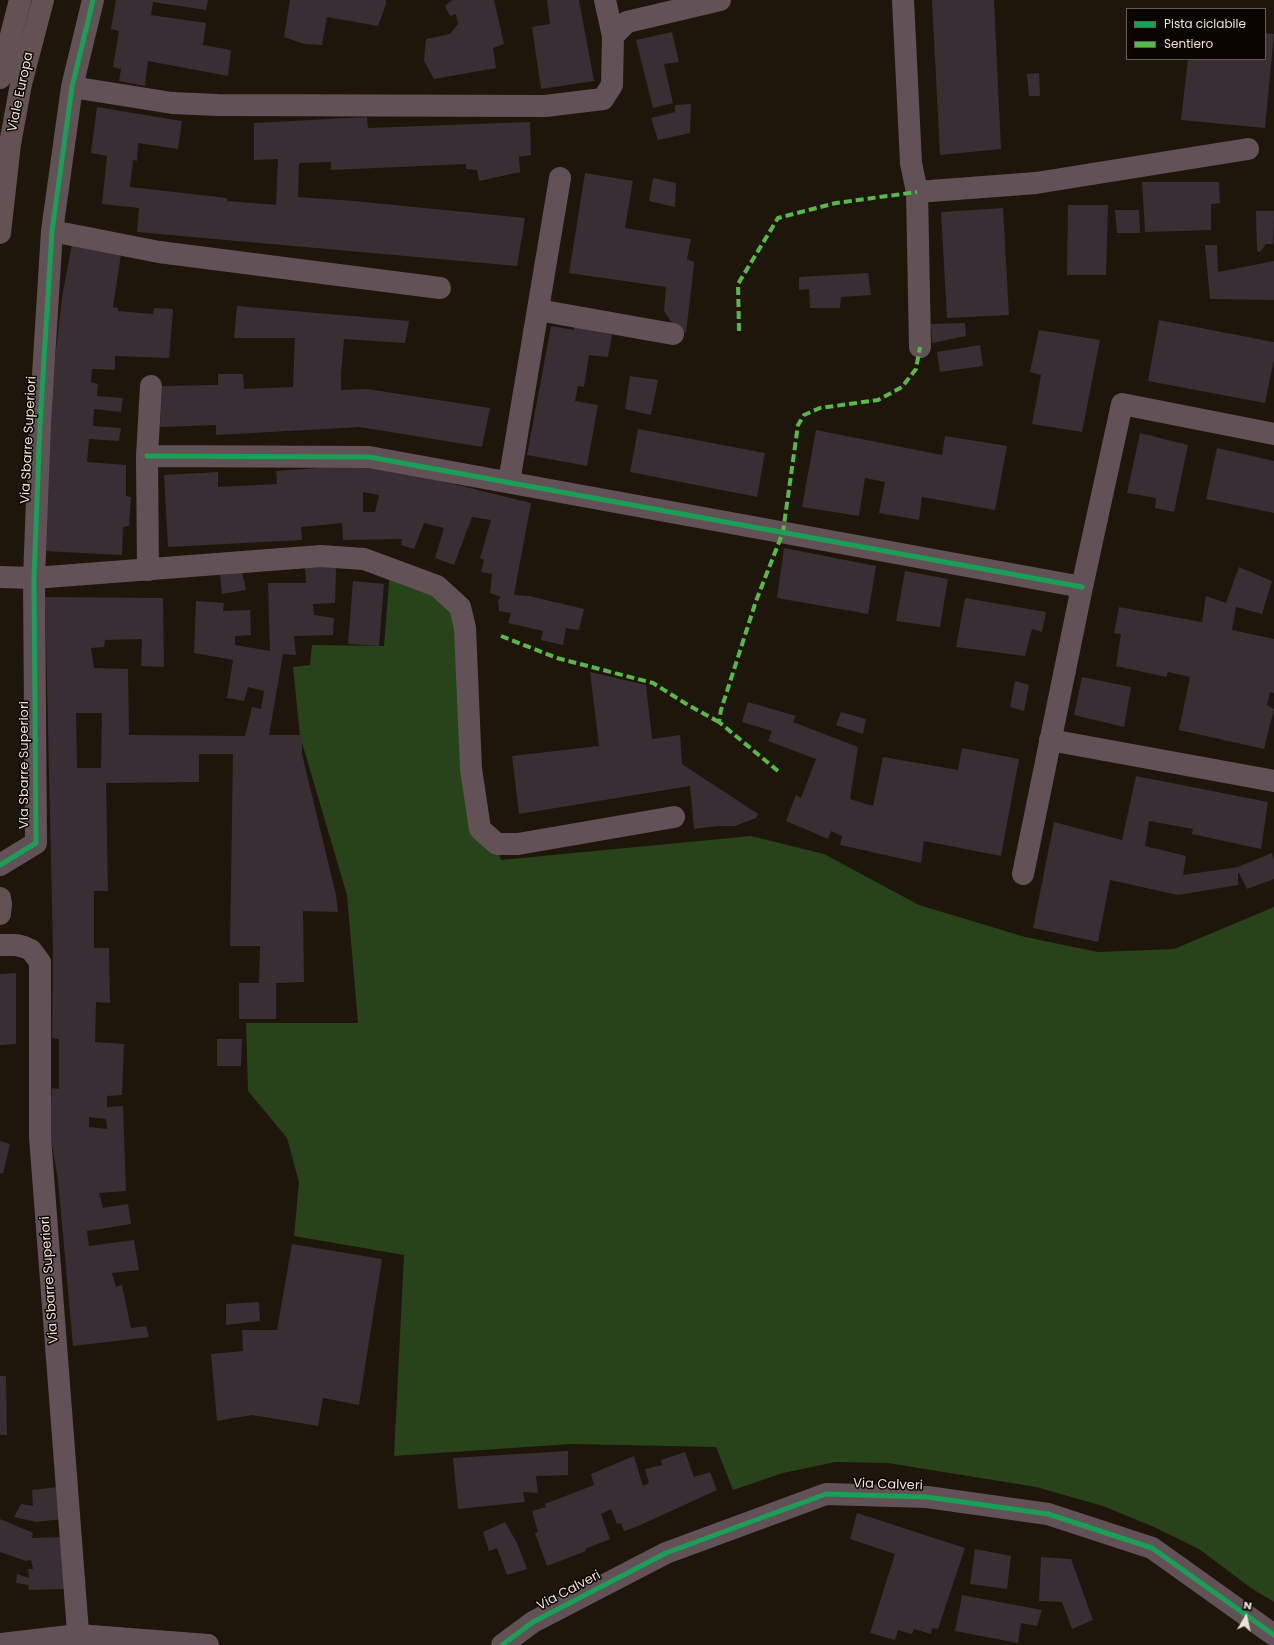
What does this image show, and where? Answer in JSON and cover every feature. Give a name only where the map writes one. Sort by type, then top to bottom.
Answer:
[{"type":"main road","name":"Viale Europa","points":[[0,78],[20,0]]},
{"type":"main road","name":"Viale Europa","points":[[0,233],[10,144],[22,84],[43,0]]},
{"type":"main road","points":[[0,898],[0,914]]},
{"type":"street","name":"Via Sbarre Superiori","points":[[0,866],[36,843],[34,578],[40,423],[52,231],[72,87],[93,0]]},
{"type":"street","points":[[72,87],[172,103],[226,105],[546,106],[603,99],[612,85],[613,36],[605,0]]},
{"type":"street","points":[[613,36],[627,22],[720,0]]},
{"type":"street","points":[[902,0],[911,163],[917,192],[920,347]]},
{"type":"street","points":[[917,192],[1036,183],[1248,149]]},
{"type":"street","points":[[510,482],[560,178]]},
{"type":"street","points":[[52,231],[159,252],[440,288]]},
{"type":"street","points":[[538,310],[673,334]]},
{"type":"street","points":[[148,570],[147,456],[151,386]]},
{"type":"street","points":[[1023,874],[1082,586],[1122,404],[1274,434]]},
{"type":"street","points":[[147,456],[369,456],[1082,586]]},
{"type":"street","points":[[0,577],[34,578],[321,556],[364,559],[437,586],[460,607],[465,628],[471,769],[480,829],[496,844],[518,844],[674,817]]},
{"type":"street","points":[[1050,740],[1274,781]]},
{"type":"street","name":"Via Sbarre Superiori","points":[[0,945],[16,945],[24,947],[31,950],[40,962],[40,1138],[78,1640]]},
{"type":"street","name":"Via Calveri","points":[[502,1645],[533,1622],[666,1553],[826,1494],[927,1497],[1048,1514],[1152,1548],[1274,1635]]},
{"type":"street","points":[[0,1644],[78,1640],[208,1645]]},
{"type":"green space","points":[[390,569],[460,607],[471,769],[501,860],[751,836],[824,854],[919,905],[1025,937],[1098,952],[1174,949],[1274,907],[1274,1602],[1251,1588],[1199,1549],[1154,1527],[1103,1506],[1036,1487],[888,1463],[835,1462],[783,1473],[733,1490],[716,1447],[571,1444],[394,1456],[404,1255],[294,1236],[299,1182],[287,1138],[248,1091],[246,1023],[358,1023],[347,895],[300,736],[293,667],[310,665],[312,645],[384,646]]},
{"type":"building","points":[[116,0],[208,0],[206,10],[153,2],[151,15],[206,23],[203,45],[231,50],[228,76],[148,61],[145,86],[119,81],[121,69],[113,67],[119,31],[111,29]]},
{"type":"building","points":[[290,0],[386,0],[386,4],[378,26],[327,17],[322,45],[304,44],[284,37]]},
{"type":"building","points":[[452,0],[494,0],[504,44],[493,48],[496,68],[434,79],[424,61],[426,39],[450,34],[458,24],[456,14],[450,16],[445,6]]},
{"type":"building","points":[[547,0],[579,0],[594,81],[541,89],[532,27],[550,24]]},
{"type":"building","points":[[932,0],[994,0],[1001,149],[940,155]]},
{"type":"building","points":[[672,32],[679,62],[664,64],[673,103],[653,108],[636,40]]},
{"type":"building","points":[[1266,33],[1274,34],[1265,128],[1181,120],[1188,60],[1266,60]]},
{"type":"building","points":[[1039,73],[1040,96],[1029,96],[1027,74]]},
{"type":"building","points":[[691,104],[690,133],[658,140],[651,118],[675,112],[675,105]]},
{"type":"building","points":[[97,107],[182,121],[178,149],[138,143],[137,161],[133,160],[130,187],[227,198],[227,201],[276,205],[278,159],[254,160],[254,123],[367,117],[368,128],[530,122],[531,155],[519,157],[520,172],[479,181],[477,170],[466,169],[466,164],[331,170],[331,162],[299,163],[298,197],[525,218],[517,266],[137,232],[139,208],[102,204],[107,156],[91,153]]},
{"type":"building","points":[[585,173],[633,181],[625,228],[691,239],[687,259],[694,262],[694,265],[686,333],[672,323],[664,311],[666,287],[569,273]]},
{"type":"building","points":[[653,178],[676,183],[675,207],[649,201]]},
{"type":"building","points":[[1142,182],[1219,182],[1220,203],[1211,204],[1211,230],[1145,232]]},
{"type":"building","points":[[1068,205],[1108,205],[1106,275],[1067,275]]},
{"type":"building","points":[[1003,208],[1009,315],[947,318],[941,212]]},
{"type":"building","points":[[1115,210],[1139,210],[1140,233],[1117,233]]},
{"type":"building","points":[[1256,211],[1274,211],[1273,244],[1266,244],[1260,252],[1257,251]]},
{"type":"building","points":[[72,244],[121,254],[113,307],[118,308],[118,311],[153,314],[154,308],[173,309],[169,358],[115,356],[115,370],[92,369],[91,382],[98,384],[97,396],[123,398],[121,412],[94,409],[93,426],[121,428],[119,441],[89,439],[87,462],[126,465],[126,496],[131,497],[129,526],[123,527],[122,555],[43,551],[52,393],[56,350],[62,297]]},
{"type":"building","points":[[1205,245],[1217,245],[1218,272],[1274,261],[1274,300],[1210,299]]},
{"type":"building","points":[[868,273],[871,295],[841,297],[840,308],[810,308],[809,289],[799,290],[799,277]]},
{"type":"building","points":[[237,306],[409,321],[405,343],[344,339],[341,390],[367,389],[490,408],[482,447],[360,427],[216,435],[216,425],[160,427],[162,386],[218,385],[218,374],[243,374],[244,389],[293,387],[295,338],[234,338]]},
{"type":"building","points":[[1159,320],[1274,342],[1274,359],[1265,403],[1148,381]]},
{"type":"building","points":[[965,323],[966,336],[932,343],[931,324]]},
{"type":"building","points":[[574,325],[612,335],[608,357],[589,355],[584,387],[578,386],[575,401],[598,405],[587,466],[527,455],[551,326],[574,330]]},
{"type":"building","points":[[1039,330],[1100,340],[1082,432],[1032,424],[1041,375],[1030,372]]},
{"type":"building","points":[[980,345],[983,366],[940,372],[937,352]]},
{"type":"building","points":[[630,376],[658,380],[651,415],[625,409]]},
{"type":"building","points":[[638,429],[765,453],[757,497],[630,472]]},
{"type":"building","points":[[816,430],[942,455],[945,436],[1007,446],[995,510],[922,497],[919,520],[879,513],[885,482],[865,478],[859,516],[802,507]]},
{"type":"building","points":[[1140,433],[1188,445],[1174,512],[1155,508],[1156,498],[1127,493]]},
{"type":"building","points":[[1217,448],[1274,461],[1274,513],[1206,499]]},
{"type":"building","points":[[361,465],[425,477],[531,503],[514,595],[529,596],[584,609],[579,630],[566,628],[563,645],[541,640],[543,631],[508,623],[511,613],[499,611],[498,600],[501,597],[490,593],[492,574],[481,572],[484,560],[480,558],[491,520],[472,517],[454,565],[435,558],[444,528],[424,523],[414,549],[401,545],[402,539],[343,540],[342,523],[301,527],[302,540],[168,547],[164,475],[218,472],[218,487],[277,484],[276,471]],"holes":[[[363,492],[379,495],[375,512],[363,512]]]},
{"type":"building","points":[[784,548],[876,566],[868,614],[777,598]]},
{"type":"building","points":[[305,567],[336,567],[335,603],[313,604],[314,615],[334,618],[333,635],[294,636],[296,655],[283,654],[269,735],[302,735],[302,754],[336,895],[338,912],[303,911],[304,982],[276,983],[276,1019],[239,1019],[239,983],[259,983],[260,946],[230,946],[233,754],[199,754],[199,782],[106,783],[108,891],[94,891],[94,948],[109,948],[110,1003],[96,1002],[95,1042],[124,1044],[122,1095],[107,1096],[107,1107],[123,1106],[126,1191],[99,1193],[103,1208],[128,1204],[131,1224],[87,1231],[89,1246],[134,1240],[139,1270],[112,1273],[116,1287],[122,1285],[131,1328],[146,1326],[149,1337],[73,1346],[58,1180],[49,1127],[52,1088],[59,1089],[59,1039],[52,1038],[53,948],[45,597],[163,598],[164,667],[141,666],[142,639],[105,640],[104,647],[91,648],[94,668],[128,669],[129,735],[245,736],[252,707],[261,709],[264,691],[248,687],[244,701],[227,698],[233,660],[194,653],[196,601],[224,603],[223,611],[250,610],[251,635],[235,636],[235,645],[270,651],[268,583],[306,583]],"holes":[[[76,713],[102,713],[101,768],[77,768]],[[89,1117],[106,1119],[107,1129],[89,1127]]]},
{"type":"building","points":[[1239,567],[1272,581],[1262,614],[1236,607],[1232,630],[1274,639],[1274,693],[1270,692],[1267,705],[1274,709],[1264,749],[1179,730],[1190,677],[1168,672],[1166,677],[1116,666],[1121,634],[1114,633],[1119,607],[1202,622],[1206,596],[1226,603]]},
{"type":"building","points":[[905,571],[948,579],[940,627],[896,621]]},
{"type":"building","points":[[242,572],[246,590],[222,594],[220,575]]},
{"type":"building","points":[[353,581],[384,584],[379,646],[348,644]]},
{"type":"building","points":[[965,598],[1046,612],[1042,632],[1032,629],[1025,656],[956,647]]},
{"type":"building","points":[[590,672],[646,685],[652,739],[680,735],[682,764],[758,814],[756,818],[735,826],[718,826],[694,829],[690,786],[519,814],[512,756],[599,746]]},
{"type":"building","points":[[1082,677],[1131,687],[1124,727],[1074,715]]},
{"type":"building","points":[[1015,681],[1029,685],[1024,711],[1010,707]]},
{"type":"building","points":[[748,702],[796,716],[793,722],[858,747],[850,799],[873,806],[883,757],[958,770],[962,748],[1019,759],[1001,856],[924,841],[921,863],[840,845],[842,836],[831,831],[828,839],[786,821],[796,795],[801,798],[816,759],[768,741],[772,731],[742,722]]},
{"type":"building","points":[[841,712],[866,719],[863,734],[836,725]]},
{"type":"building","points":[[1136,776],[1268,802],[1261,849],[1192,834],[1193,829],[1149,821],[1145,846],[1186,856],[1183,875],[1238,867],[1272,853],[1274,860],[1274,879],[1247,889],[1238,873],[1238,885],[1178,895],[1110,880],[1098,942],[1033,928],[1054,822],[1122,840]]},
{"type":"building","points":[[16,973],[16,1044],[0,1045],[0,974]]},
{"type":"building","points":[[217,1039],[242,1039],[241,1066],[217,1066]]},
{"type":"building","points":[[0,1141],[10,1144],[3,1174],[0,1173]]},
{"type":"building","points":[[292,1244],[382,1259],[359,1405],[323,1398],[318,1426],[252,1415],[217,1421],[211,1354],[243,1351],[242,1330],[277,1330]]},
{"type":"building","points":[[259,1302],[260,1321],[226,1325],[226,1304]]},
{"type":"building","points":[[0,1376],[6,1376],[7,1435],[0,1435]]},
{"type":"building","points":[[568,1451],[568,1475],[536,1476],[538,1493],[523,1492],[525,1502],[458,1509],[453,1458]]},
{"type":"building","points":[[685,1452],[694,1477],[710,1472],[717,1490],[624,1531],[621,1523],[617,1524],[611,1509],[601,1514],[610,1539],[585,1549],[586,1551],[547,1566],[535,1533],[538,1532],[532,1511],[546,1507],[545,1504],[594,1485],[591,1474],[634,1456],[643,1486],[649,1483],[645,1469],[662,1465],[661,1460]]},
{"type":"building","points":[[59,1487],[62,1519],[36,1522],[14,1517],[21,1504],[33,1506],[32,1490]]},
{"type":"building","points":[[857,1513],[965,1548],[938,1629],[932,1628],[931,1634],[914,1629],[912,1634],[898,1630],[895,1640],[870,1633],[895,1554],[850,1539]]},
{"type":"building","points":[[0,1519],[33,1533],[32,1538],[64,1537],[65,1589],[29,1590],[28,1585],[16,1583],[17,1574],[29,1578],[28,1569],[33,1569],[31,1560],[26,1561],[0,1552]]},
{"type":"building","points":[[505,1522],[517,1543],[527,1569],[507,1575],[497,1548],[489,1551],[483,1532]]},
{"type":"building","points":[[975,1549],[1011,1556],[1007,1589],[970,1584]]},
{"type":"building","points":[[1041,1557],[1071,1559],[1093,1620],[1072,1629],[1062,1602],[1039,1601]]},
{"type":"building","points":[[962,1595],[1042,1610],[1037,1626],[1021,1623],[1018,1643],[955,1631]]},
{"type":"marked path","points":[[739,331],[738,284],[778,218],[836,203],[917,192]]},
{"type":"marked path","points":[[778,771],[719,722],[721,710],[756,601],[783,532],[798,425],[804,415],[820,408],[878,400],[902,387],[916,369],[920,347]]},
{"type":"marked path","points":[[501,636],[557,658],[653,683],[719,722]]},
{"type":"cycle path","points":[[0,865],[36,843],[34,578],[40,423],[52,231],[72,87],[93,0]]},
{"type":"cycle path","points":[[147,456],[369,457],[1082,587]]},
{"type":"cycle path","points":[[502,1645],[533,1622],[666,1553],[826,1494],[927,1497],[1048,1514],[1152,1548],[1274,1635]]}]
